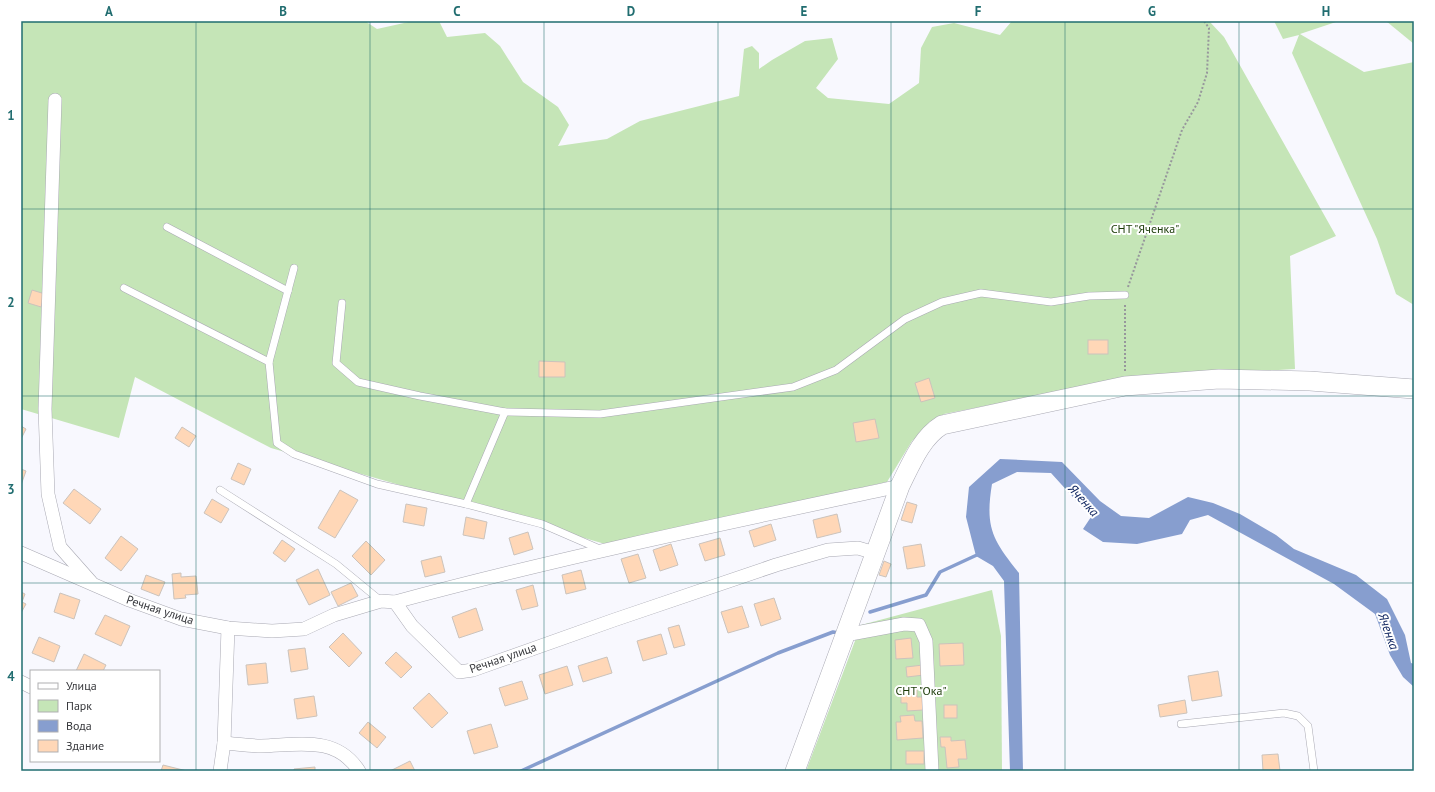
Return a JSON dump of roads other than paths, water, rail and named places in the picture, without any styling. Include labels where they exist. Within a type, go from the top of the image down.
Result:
[{"type":"street","points":[[55,100],[45,408],[48,494],[60,547],[93,585]]},
{"type":"street","points":[[795,771],[900,486],[916,454],[932,431],[942,425],[1125,386],[1219,379],[1310,381],[1414,389]]},
{"type":"street","points":[[395,602],[482,578],[541,566],[602,550],[900,486]]},
{"type":"street","name":"Речная улица","points":[[21,553],[93,585],[181,619],[228,628],[272,631],[304,629],[334,615],[381,601],[395,602],[412,626],[459,672],[473,670],[776,565],[828,550],[858,548],[875,552]]},
{"type":"street","points":[[845,635],[904,624],[919,625],[926,641],[932,771]]},
{"type":"street","points":[[220,771],[224,743],[228,628]]},
{"type":"street","points":[[21,682],[30,686]]},
{"type":"street","points":[[224,743],[259,746],[312,742],[326,746],[352,759],[359,771]]},
{"type":"lane","points":[[167,227],[288,291]]},
{"type":"lane","points":[[294,268],[269,362],[277,443],[294,454],[377,484],[466,504],[542,524],[602,550]]},
{"type":"lane","points":[[124,288],[269,362]]},
{"type":"lane","points":[[342,303],[336,363],[358,382],[505,412],[600,414],[793,386],[836,370],[905,319],[942,302],[981,293],[1051,302],[1089,296],[1125,295]]},
{"type":"lane","points":[[466,504],[505,412]]},
{"type":"lane","points":[[220,490],[336,564],[381,601]]},
{"type":"lane","points":[[1181,724],[1284,713],[1298,716],[1308,726],[1314,771]]},
{"type":"water","name":"Яченка","points":[[1000,459],[1062,462],[1100,501],[1121,516],[1149,518],[1188,497],[1213,503],[1240,514],[1276,535],[1294,549],[1356,575],[1387,599],[1405,635],[1411,663],[1414,664],[1414,687],[1403,677],[1390,655],[1375,614],[1334,584],[1208,515],[1190,520],[1182,534],[1137,544],[1103,542],[1083,529],[1091,517],[1051,473],[1017,472],[992,484],[989,511],[990,522],[997,541],[1002,551],[1019,573],[1023,771],[1010,771],[1004,581],[993,566],[976,556],[966,517],[969,487]]},
{"type":"waterway","points":[[870,612],[926,595],[940,572],[979,554]]},
{"type":"waterway","points":[[521,771],[778,653],[833,632],[840,633]]},
{"type":"park label","name":"СНТ \"Яченка\"","points":[[1145,229]]},
{"type":"park label","name":"СНТ \"Ока\"","points":[[921,691]]}]
